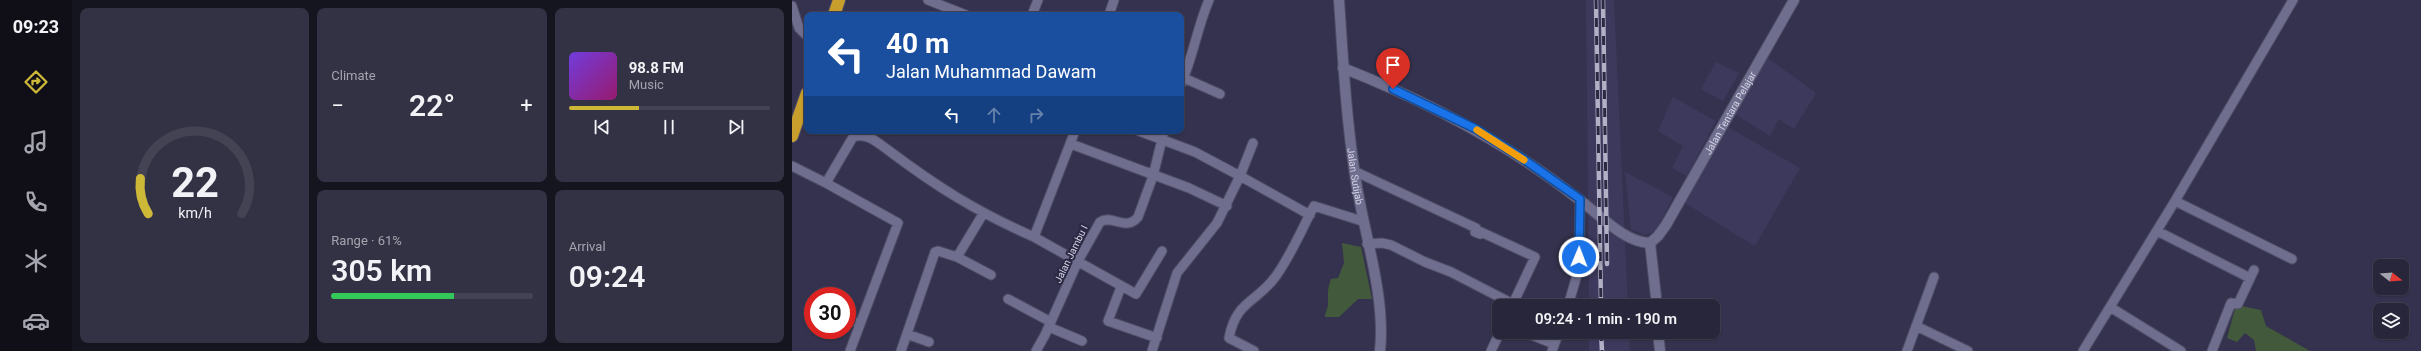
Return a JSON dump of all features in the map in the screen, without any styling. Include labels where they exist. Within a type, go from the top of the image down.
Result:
[{"type":"highway","points":[[835,12],[840,0]]},
{"type":"highway","points":[[792,136],[804,102]]},
{"type":"main road","name":"Jalan Sutijab","points":[[1338,0],[1343,68],[1354,171],[1362,221],[1380,308],[1380,351]]},
{"type":"main road","name":"Jalan Tentara Pelajar","points":[[1650,243],[1658,236],[1666,225],[1794,0]]},
{"type":"main road","points":[[1343,68],[1420,101],[1476,129],[1522,158],[1638,242],[1650,243],[1656,299]]},
{"type":"main road","points":[[1659,339],[1660,351]]},
{"type":"street","points":[[928,0],[946,4],[961,12]]},
{"type":"street","points":[[1033,12],[1038,0]]},
{"type":"street","points":[[1110,12],[1114,0]]},
{"type":"street","points":[[1184,77],[1190,64],[1199,25],[1209,0]]},
{"type":"street","points":[[2083,351],[2175,201],[2293,0]]},
{"type":"street","points":[[792,6],[799,28],[804,33]]},
{"type":"street","points":[[1184,82],[1220,94]]},
{"type":"street","points":[[1034,237],[1074,134]]},
{"type":"street","points":[[1147,134],[1195,152],[1310,215]]},
{"type":"street","name":"Jalan Jambu I","points":[[1036,351],[1050,324],[1078,261],[1100,222],[1103,220],[1128,224],[1133,222],[1138,217],[1153,176],[1163,134]]},
{"type":"street","points":[[826,183],[853,137],[864,136],[881,145],[939,188],[983,214],[1034,237],[1134,294],[1138,293],[1162,251]]},
{"type":"street","points":[[1152,351],[1177,273],[1212,230],[1226,206],[1253,143]]},
{"type":"street","points":[[1071,144],[1114,159],[1153,176],[1189,188],[1226,206]]},
{"type":"street","points":[[792,166],[898,223],[850,351]]},
{"type":"street","points":[[1354,171],[1476,228],[1475,232],[1480,234],[1481,232],[1535,257],[1516,299]]},
{"type":"street","points":[[1570,299],[1579,268],[1580,199]]},
{"type":"street","points":[[2175,201],[2292,259]]},
{"type":"street","points":[[1254,351],[1229,338],[1236,314],[1250,300],[1267,288],[1277,275],[1314,206],[1362,221]]},
{"type":"street","points":[[957,258],[983,214]]},
{"type":"street","points":[[2157,231],[2252,274],[2238,304],[2231,303],[2212,351]]},
{"type":"street","points":[[1367,244],[1382,243],[1391,245],[1425,262],[1451,272],[1502,299]]},
{"type":"street","points":[[901,351],[927,272],[936,251],[957,258],[991,275]]},
{"type":"street","points":[[1907,351],[1934,277]]},
{"type":"street","points":[[1121,287],[1108,321],[1157,338]]},
{"type":"street","points":[[1008,299],[1082,341]]},
{"type":"street","points":[[2110,307],[2181,351]]},
{"type":"street","points":[[856,322],[860,324]]},
{"type":"street","points":[[1916,326],[1968,351]]},
{"type":"street","points":[[907,334],[929,342]]},
{"type":"street","points":[[1491,351],[1497,339]]},
{"type":"street","points":[[1537,339],[1553,348]]},
{"type":"shaded area","points":[[1586,0],[1614,0],[1628,299],[1589,299]]},
{"type":"shaded area","points":[[1765,56],[1816,93],[1794,129],[1779,119],[1770,136],[1733,113]]},
{"type":"shaded area","points":[[1716,62],[1739,73],[1723,101],[1701,89]]},
{"type":"shaded area","points":[[1673,97],[1716,121],[1687,176],[1672,168],[1683,146],[1658,131]]},
{"type":"shaded area","points":[[1726,126],[1800,168],[1755,246],[1683,202]]},
{"type":"shaded area","points":[[1625,172],[1673,197],[1658,227],[1652,233],[1644,235],[1631,229]]},
{"type":"shaded area","points":[[1589,339],[1629,339],[1630,351],[1589,351]]},
{"type":"green space","points":[[1342,243],[1361,247],[1372,299],[1358,299],[1339,317],[1325,317],[1328,306],[1328,289],[1331,279],[1338,278],[1344,263]]},
{"type":"green space","points":[[2236,305],[2261,310],[2266,326],[2310,351],[2256,351],[2254,340],[2245,333],[2237,342],[2227,338]]},
{"type":"railway","points":[[1596,0],[1601,299]]},
{"type":"railway","points":[[1603,0],[1607,264]]},
{"type":"railway","points":[[1601,339],[1602,351]]},
{"type":"slow traffic","points":[[1477,130],[1524,160]]},
{"type":"route","points":[[1393,89],[1448,114],[1476,129],[1522,158],[1580,199],[1579,257]]}]
